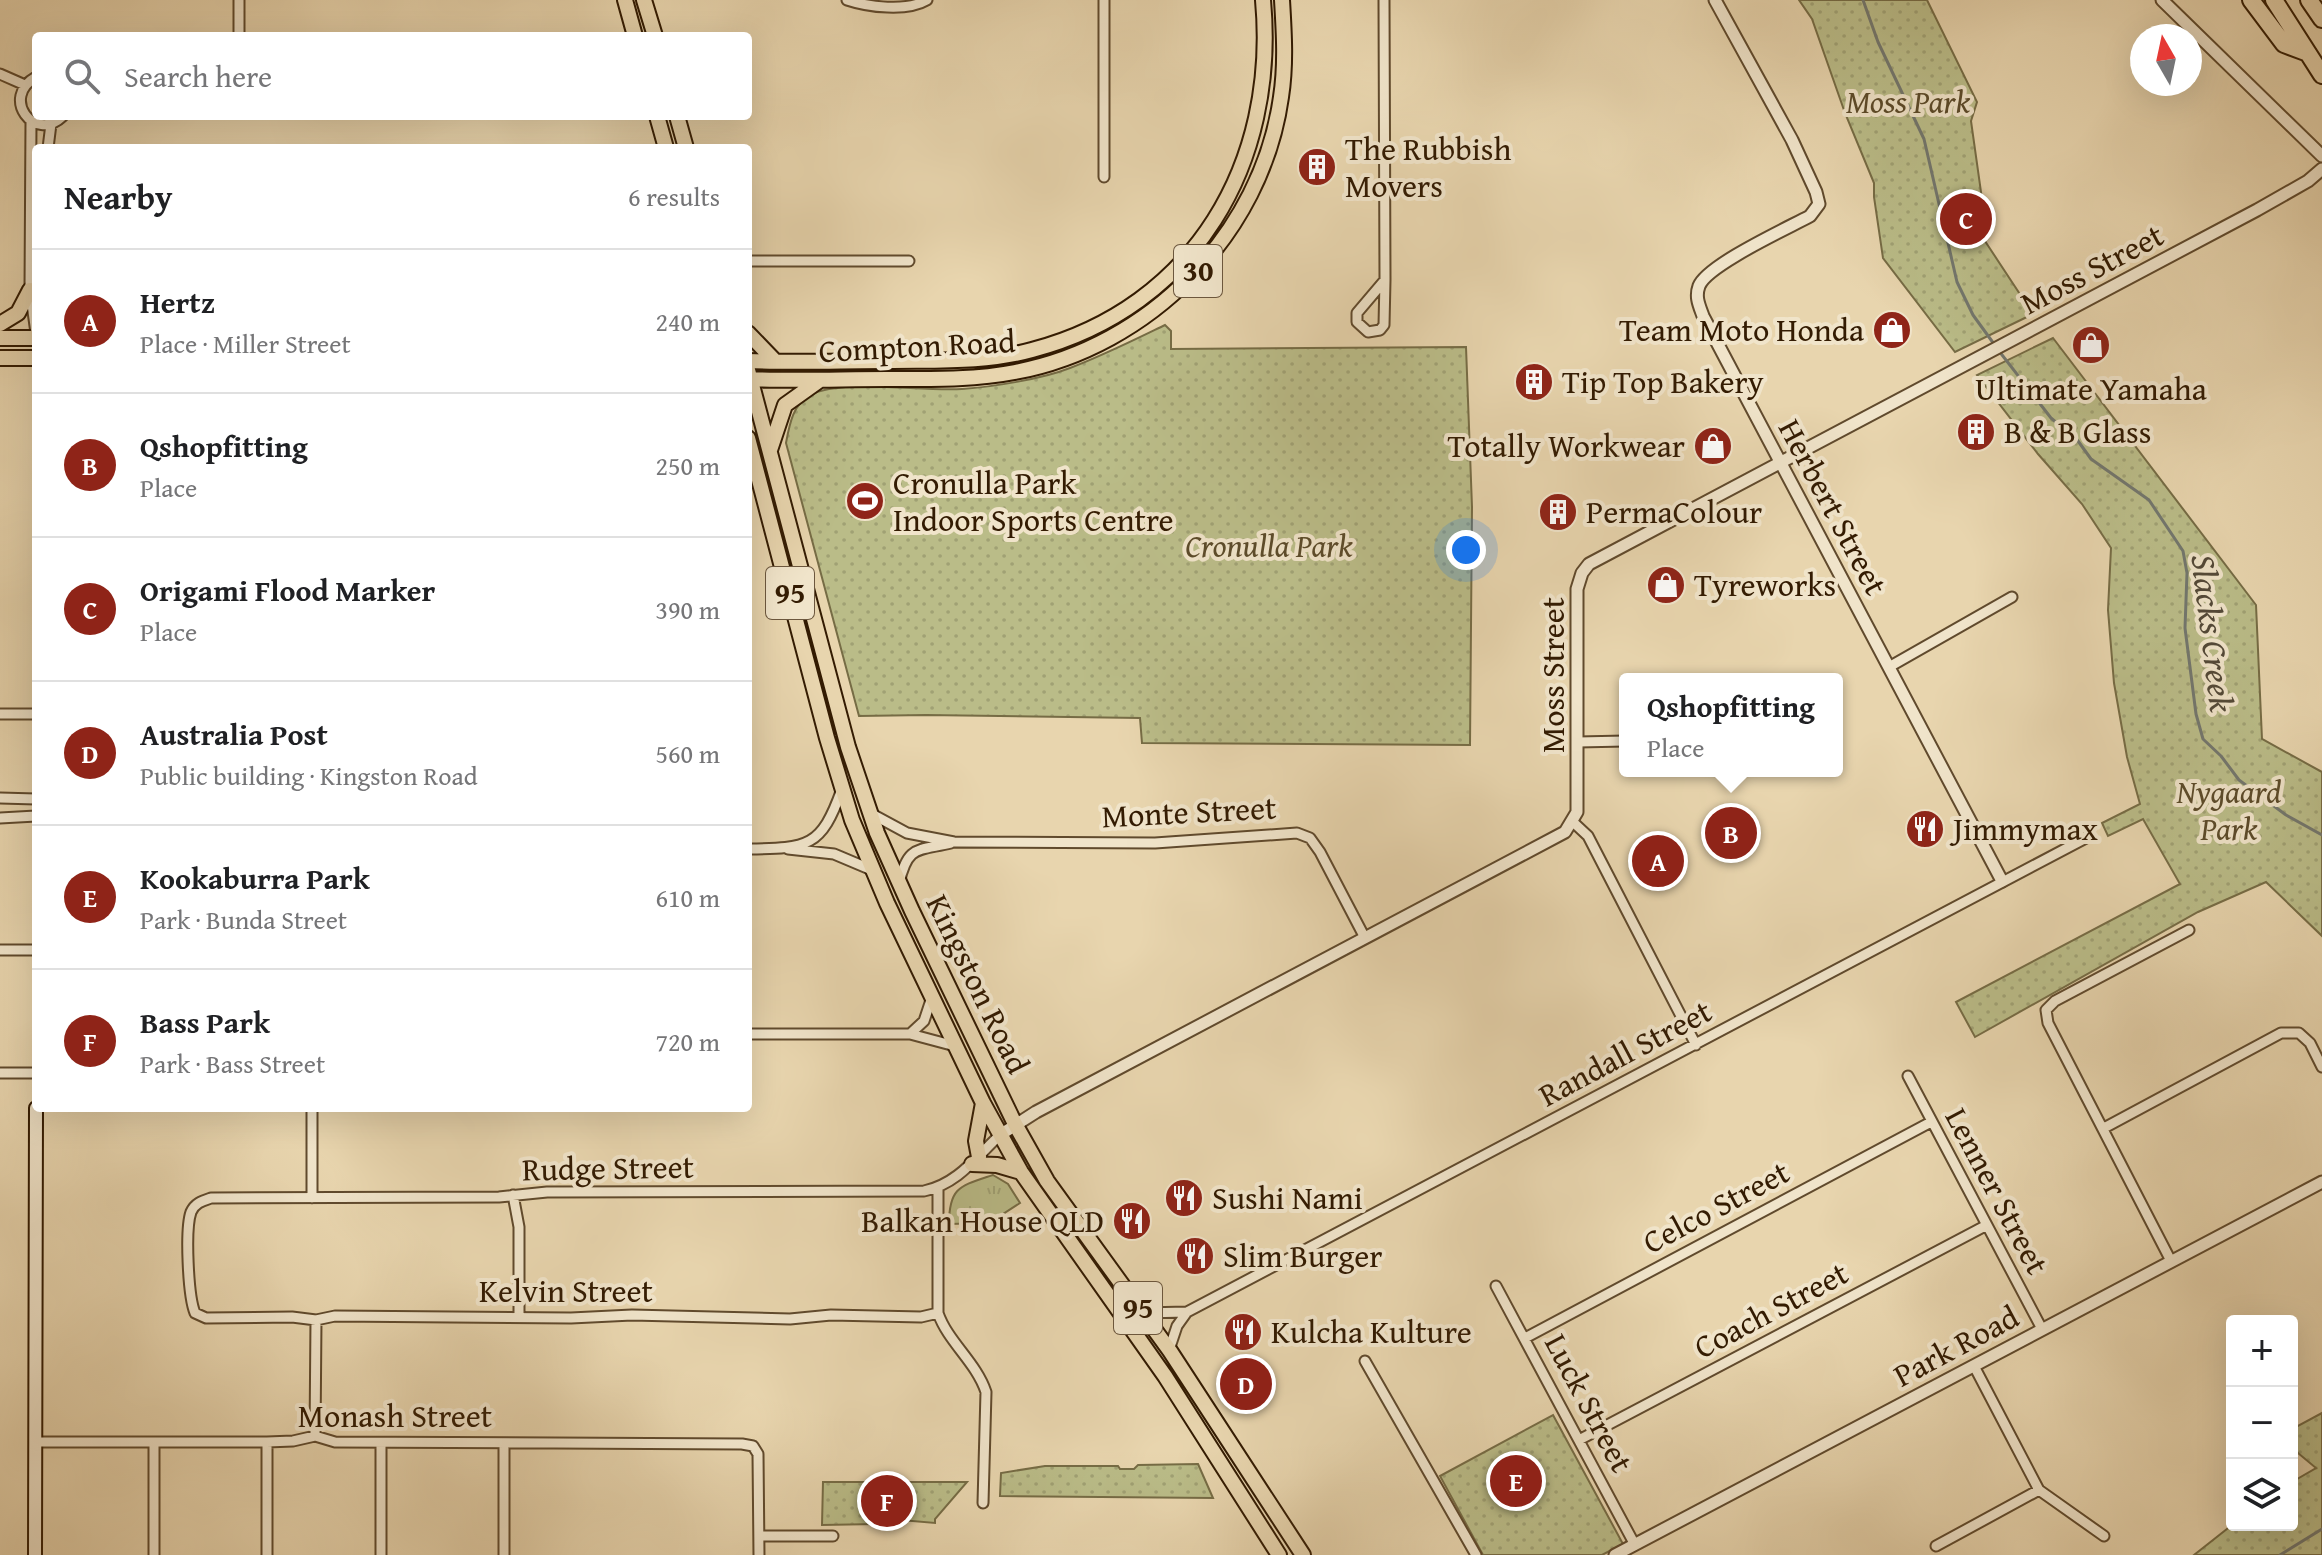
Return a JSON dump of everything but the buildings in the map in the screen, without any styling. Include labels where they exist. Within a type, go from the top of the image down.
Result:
[{"type":"highway","points":[[2251,0],[2284,44],[2308,53]]},
{"type":"highway","points":[[2274,0],[2322,75]]},
{"type":"highway","points":[[2309,0],[2322,19]]},
{"type":"main road","points":[[625,0],[634,32]]},
{"type":"main road","points":[[644,0],[654,32]]},
{"type":"main road","name":"Compton Road","points":[[752,361],[955,360],[1012,355],[1070,338],[1142,297],[1195,247],[1220,211],[1243,167],[1257,120],[1265,74],[1263,0]]},
{"type":"main road","name":"Compton Road","points":[[752,376],[820,380],[964,378],[1017,372],[1058,362],[1128,329],[1187,282],[1218,246],[1242,209],[1271,143],[1281,99],[1284,54],[1282,0]]},
{"type":"main road","points":[[658,120],[665,144]]},
{"type":"main road","points":[[678,120],[685,144]]},
{"type":"main road","points":[[0,324],[18,313],[30,290]]},
{"type":"main road","points":[[0,338],[32,336]]},
{"type":"main road","points":[[752,337],[775,361]]},
{"type":"main road","points":[[0,358],[32,358]]},
{"type":"main road","points":[[770,450],[785,405],[820,380]]},
{"type":"main road","name":"Kingston Road","points":[[752,387],[848,747],[870,813],[899,884],[1015,1124],[1065,1207],[1169,1350],[1303,1555]]},
{"type":"main road","name":"Kingston Road","points":[[752,453],[842,789],[872,870],[955,1046],[1021,1172],[1153,1358],[1279,1555]]},
{"type":"main road","points":[[983,1103],[975,1161],[1021,1172]]},
{"type":"main road","points":[[35,1555],[36,1112]]},
{"type":"street","points":[[239,0],[239,32]]},
{"type":"street","points":[[847,0],[890,6],[929,1]]},
{"type":"street","points":[[1104,0],[1104,177]]},
{"type":"street","points":[[1384,0],[1385,280],[1384,325],[1380,330],[1368,332],[1357,322],[1357,313],[1385,280]]},
{"type":"street","name":"Herbert Street","points":[[1715,0],[1792,140],[1819,204],[1810,216],[1717,267],[1700,282],[1697,298],[1703,316],[1780,464],[2002,881]]},
{"type":"street","points":[[2162,0],[2322,156]]},
{"type":"street","points":[[0,74],[25,85]]},
{"type":"street","points":[[32,80],[25,85],[19,102],[24,115],[31,122],[51,124],[57,120]]},
{"type":"street","points":[[31,122],[32,305]]},
{"type":"street","points":[[48,144],[51,124]]},
{"type":"street","name":"Moss Street","points":[[1573,822],[1579,790],[1577,589],[1585,568],[2257,210],[2308,181],[2322,169]]},
{"type":"street","points":[[752,261],[909,261]]},
{"type":"street","points":[[1889,667],[2012,597]]},
{"type":"street","points":[[0,714],[32,714]]},
{"type":"street","points":[[1578,742],[1619,741]]},
{"type":"street","points":[[784,849],[807,842],[824,830],[834,815],[842,789]]},
{"type":"street","points":[[0,798],[32,799]]},
{"type":"street","name":"Monte Street","points":[[870,813],[907,833],[954,842],[1155,843],[1297,833],[1310,838],[1320,852],[1365,938]]},
{"type":"street","points":[[0,818],[32,816]]},
{"type":"street","points":[[983,1503],[986,1392],[981,1377],[942,1325],[938,1313],[938,1188],[975,1161],[1015,1124],[1565,832],[1573,822],[1587,834],[1696,1045]]},
{"type":"street","name":"Randall Street","points":[[1142,1313],[1187,1312],[2086,838]]},
{"type":"street","name":"Monte Street","points":[[899,884],[909,855],[954,842]]},
{"type":"street","points":[[752,849],[834,854],[872,870]]},
{"type":"street","points":[[2171,1261],[2048,1023],[2046,1010],[2055,1001],[2189,930]]},
{"type":"street","points":[[0,950],[32,950]]},
{"type":"street","points":[[910,1034],[924,1021],[932,997]]},
{"type":"street","points":[[2104,1128],[2281,1033],[2299,1033],[2310,1043],[2322,1067]]},
{"type":"street","points":[[752,1034],[910,1034],[955,1046]]},
{"type":"street","points":[[0,1073],[32,1073]]},
{"type":"street","name":"Lenner Street","points":[[1908,1076],[2042,1329]]},
{"type":"street","points":[[312,1112],[312,1198]]},
{"type":"street","name":"Celco Street","points":[[1525,1338],[1931,1122]]},
{"type":"street","name":"Park Road","points":[[1615,1555],[2322,1182]]},
{"type":"street","name":"Rudge Street","points":[[195,1313],[190,1300],[190,1213],[197,1203],[211,1198],[561,1192],[902,1191],[938,1188]]},
{"type":"street","points":[[513,1195],[519,1227],[519,1317]]},
{"type":"street","name":"Coach Street","points":[[1579,1440],[1987,1225]]},
{"type":"street","name":"Luck Street","points":[[1496,1286],[1635,1545]]},
{"type":"street","points":[[1169,1350],[1177,1326],[1187,1312]]},
{"type":"street","name":"Kelvin Street","points":[[195,1313],[206,1318],[292,1317],[316,1320],[335,1316],[591,1318],[632,1315],[790,1319],[831,1315],[921,1317],[938,1313]]},
{"type":"street","points":[[315,1436],[316,1320]]},
{"type":"street","points":[[1365,1361],[1476,1555]]},
{"type":"street","points":[[1974,1366],[2039,1490],[2104,1536]]},
{"type":"street","name":"Monash Street","points":[[36,1442],[267,1442],[315,1436],[335,1442],[381,1443],[742,1444],[753,1446],[758,1454],[760,1536]]},
{"type":"street","points":[[154,1442],[154,1555]]},
{"type":"street","points":[[267,1442],[267,1555]]},
{"type":"street","points":[[381,1443],[381,1555]]},
{"type":"street","points":[[504,1443],[504,1555]]},
{"type":"street","points":[[1936,1546],[2039,1490]]},
{"type":"street","points":[[759,1555],[760,1536],[833,1536]]},
{"type":"green space","name":"Moss Park","points":[[1799,0],[1927,0],[1977,102],[1971,121],[1982,199],[1981,235],[2033,314],[1955,352],[1883,258],[1874,183],[1812,19]]},
{"type":"green space","name":"Cronulla Park","points":[[1165,325],[1171,331],[1171,349],[1466,347],[1472,507],[1470,745],[1142,743],[1140,718],[859,716],[786,443],[793,416],[800,404],[810,395],[843,387],[962,389],[1031,379],[1082,363]]},
{"type":"green space","name":"Nygaard Park","points":[[2053,338],[2256,605],[2262,739],[2322,772],[2322,936],[2266,882],[2198,912],[1975,1037],[1956,1002],[2180,884],[2143,819],[2108,836],[2102,823],[2140,804],[2127,757],[2114,683],[2108,610],[2111,548],[2082,504],[2038,454],[1977,375]]},
{"type":"green space","points":[[993,1175],[1008,1184],[1020,1203],[989,1223],[949,1224],[954,1195],[972,1182]]},
{"type":"green space","points":[[2322,1413],[2322,1555],[2194,1555],[2226,1530],[2298,1531],[2298,1478],[2316,1468],[2298,1453],[2298,1426]]},
{"type":"green space","points":[[1553,1415],[1623,1544],[1602,1555],[1483,1555],[1440,1476]]},
{"type":"green space","points":[[1198,1464],[1213,1498],[1000,1496],[1001,1473],[1045,1466],[1118,1466],[1120,1469],[1134,1469],[1138,1465]]},
{"type":"green space","points":[[823,1482],[967,1482],[935,1519],[935,1523],[889,1519],[877,1524],[822,1525]]},
{"type":"waterway","name":"Slacks Creek","points":[[1863,0],[1878,42],[1924,139],[1957,282],[1973,315],[1994,344]]},
{"type":"waterway","name":"Slacks Creek","points":[[1999,351],[2051,418],[2078,441],[2091,459],[2149,500],[2183,551],[2187,573],[2185,628],[2196,714],[2203,739],[2239,780],[2286,815],[2322,835]]},
{"type":"waterway","points":[[2280,1555],[2322,1529]]},
{"type":"place","name":"The Rubbish Movers","points":[[1317,167]]},
{"type":"place","name":"Origami Flood Marker","points":[[1966,219]]},
{"type":"place","name":"Team Moto Honda","points":[[1892,330]]},
{"type":"place","name":"Ultimate Yamaha","points":[[2091,345]]},
{"type":"place","name":"Tip Top Bakery","points":[[1534,382]]},
{"type":"place","name":"B & B Glass","points":[[1976,432]]},
{"type":"place","name":"Totally Workwear","points":[[1713,446]]},
{"type":"place","name":"Cronulla Park Indoor Sports Centre","points":[[865,501]]},
{"type":"place","name":"PermaColour","points":[[1558,512]]},
{"type":"place","name":"Tyreworks","points":[[1666,585]]},
{"type":"place","name":"Jimmymax","points":[[1925,829]]},
{"type":"place","name":"Qshopfitting","points":[[1731,833]]},
{"type":"place","name":"Hertz","points":[[1658,861]]},
{"type":"place","name":"Sushi Nami","points":[[1184,1198]]},
{"type":"place","name":"Balkan House QLD","points":[[1132,1221]]},
{"type":"place","name":"Slim Burger","points":[[1195,1256]]},
{"type":"place","name":"Kulcha Kulture","points":[[1243,1332]]},
{"type":"place","name":"Australia Post","points":[[1246,1384]]},
{"type":"place","name":"Kookaburra Park","points":[[1516,1481]]},
{"type":"place","name":"Bass Park","points":[[887,1501]]}]
